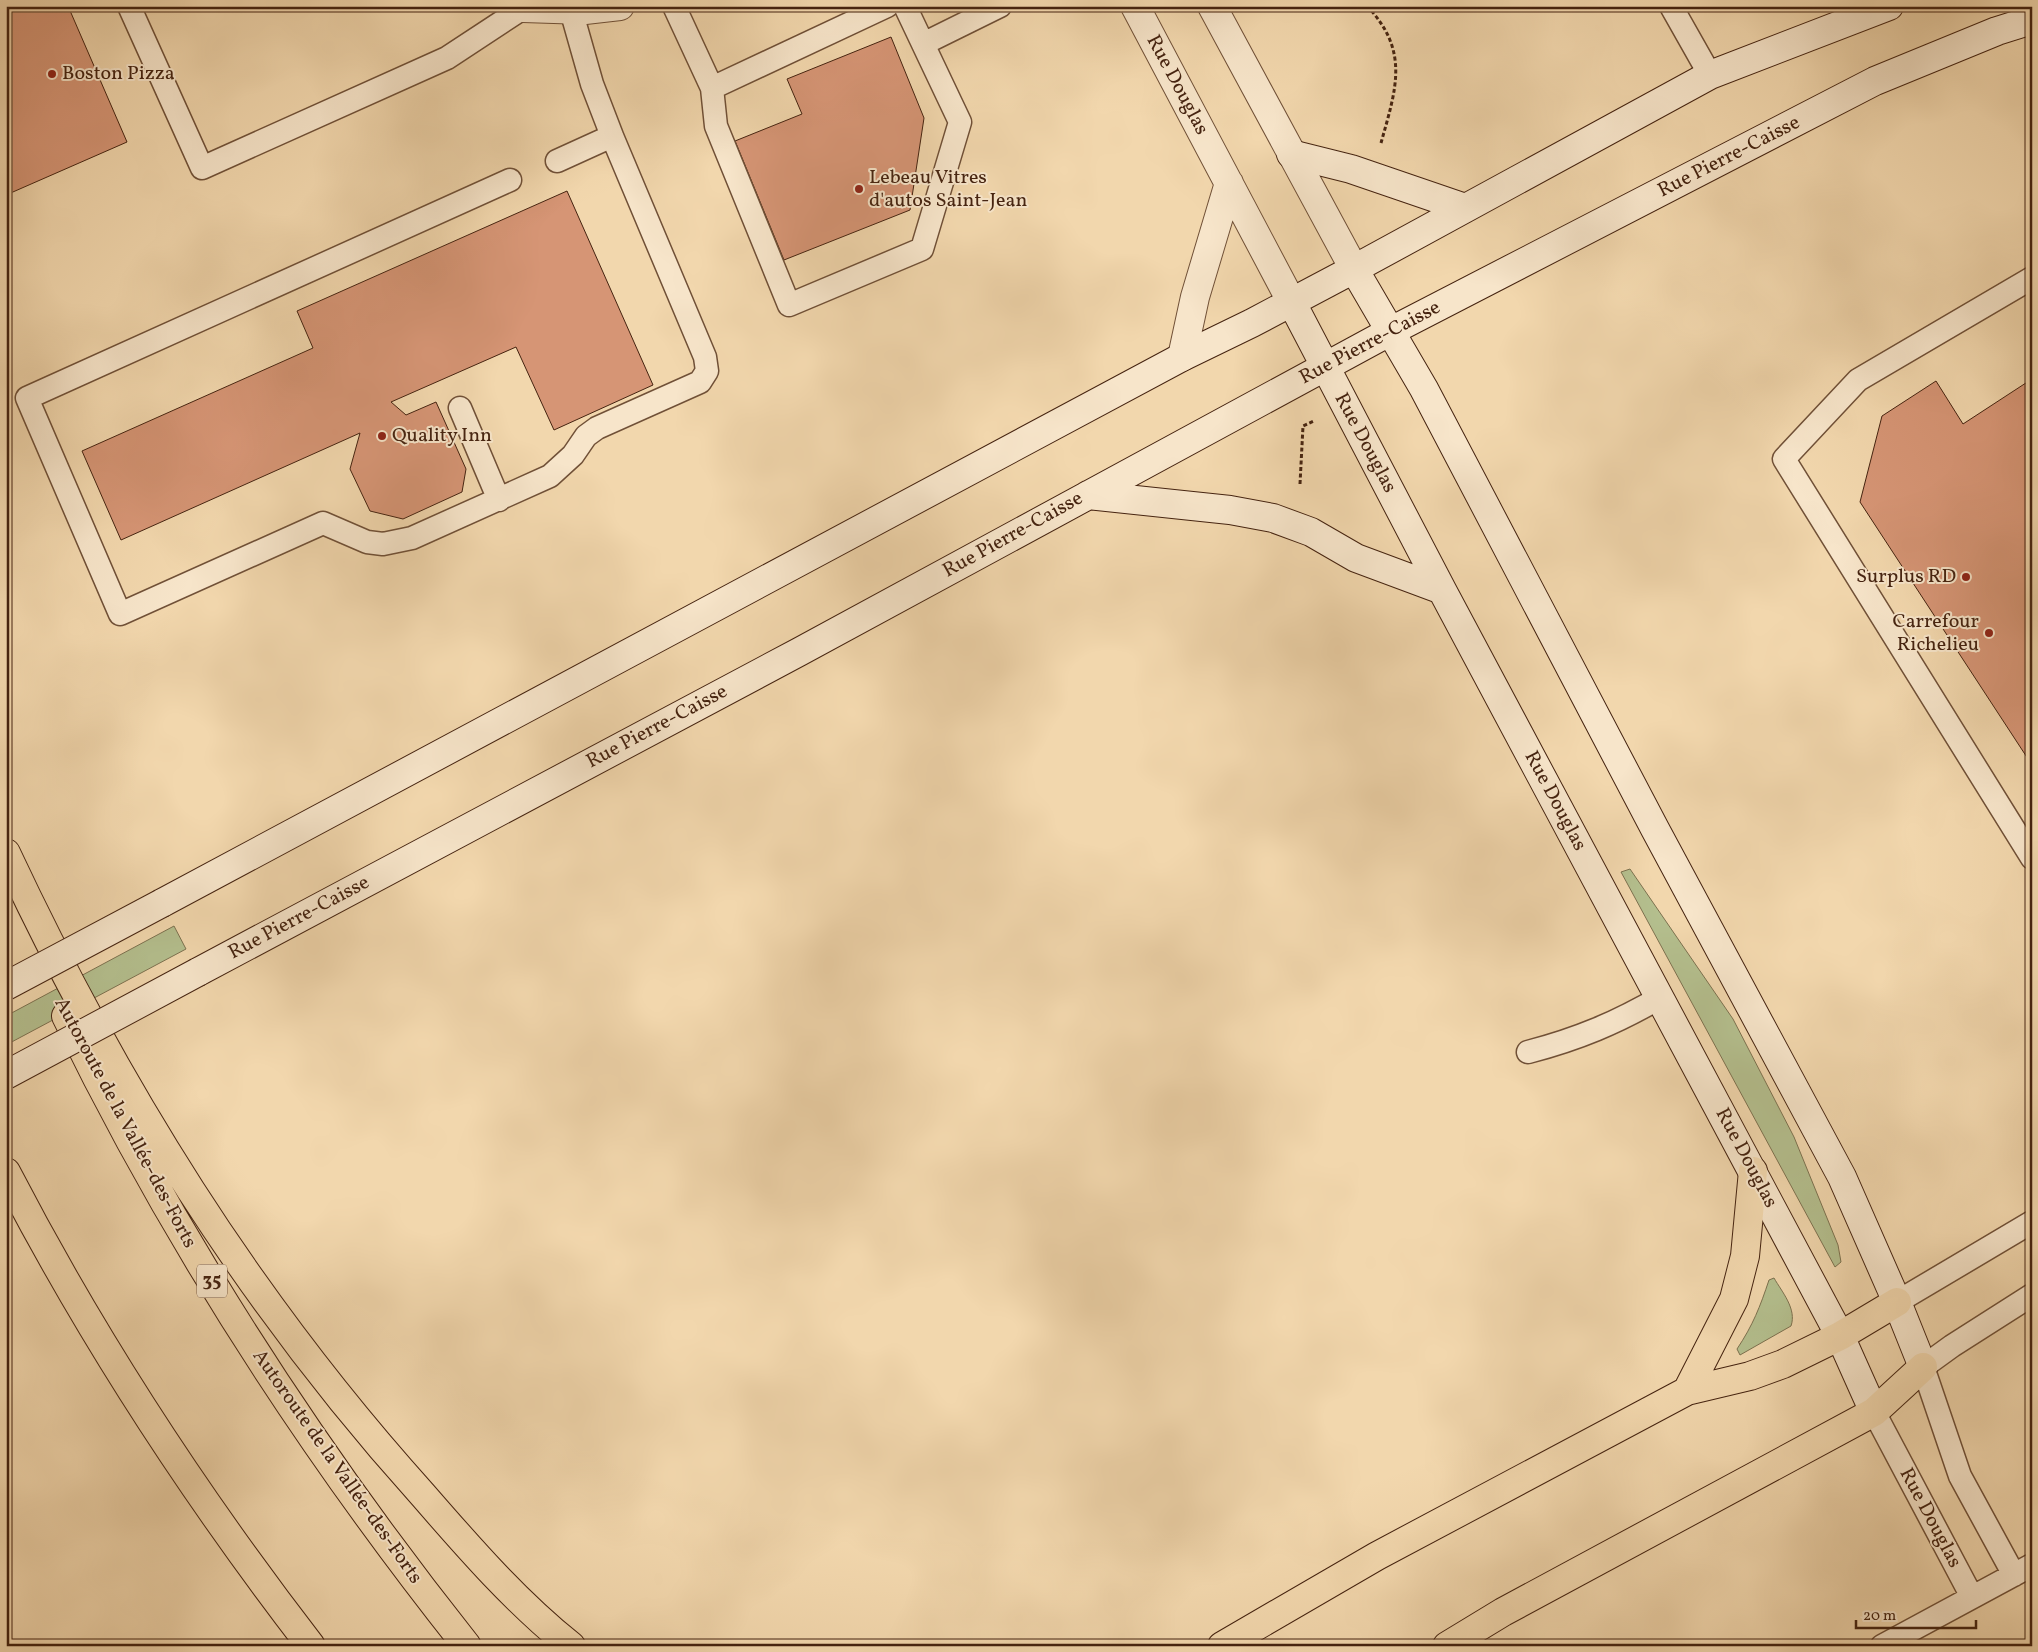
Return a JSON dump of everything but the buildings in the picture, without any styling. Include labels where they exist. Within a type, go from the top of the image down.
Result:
[{"type":"highway","points":[[6,853],[54,953],[125,1085],[178,1173],[256,1289],[342,1401],[402,1472],[520,1601],[571,1646]]},
{"type":"highway","name":"Autoroute de la Vallée-des-Forts","points":[[6,886],[94,1074],[201,1264],[245,1336],[338,1474],[467,1646]]},
{"type":"highway","points":[[1687,1391],[1734,1299],[1745,1256],[1753,1171]]},
{"type":"highway","points":[[6,1172],[47,1250],[120,1370],[213,1512],[311,1646]]},
{"type":"highway","points":[[1222,1646],[1377,1556],[1687,1391],[1750,1376],[1783,1364],[1840,1336],[1898,1302]]},
{"type":"highway","points":[[1447,1646],[1503,1612],[1874,1412],[1923,1367]]},
{"type":"main road","points":[[520,7],[571,10],[620,6]]},
{"type":"main road","name":"Rue Douglas","points":[[1135,6],[1230,183],[1442,590],[1661,997],[1840,1336],[1874,1412]]},
{"type":"main road","points":[[1212,6],[1354,269],[1391,331],[1838,1170],[1898,1302],[1923,1367]]},
{"type":"main road","points":[[6,986],[1182,357],[1354,269],[1710,75],[1889,6]]},
{"type":"main road","name":"Rue Pierre-Caisse","points":[[6,1075],[799,652],[1391,331],[1875,81],[1997,31],[2032,20]]},
{"type":"main road","points":[[1291,154],[1351,169],[1465,208]]},
{"type":"main road","points":[[1182,357],[1195,298],[1230,183]]},
{"type":"main road","points":[[1088,495],[1250,513],[1272,518],[1311,532],[1356,558],[1442,590]]},
{"type":"lane","points":[[130,6],[202,168],[447,58],[520,7]]},
{"type":"lane","points":[[674,6],[712,88],[716,126],[789,305],[922,250],[960,122],[905,6]]},
{"type":"lane","points":[[712,88],[887,6]]},
{"type":"lane","points":[[923,44],[1000,6]]},
{"type":"lane","points":[[1671,6],[1710,75]]},
{"type":"lane","points":[[510,180],[27,398],[120,614],[323,523],[367,542],[398,543],[500,500],[550,476],[573,455],[586,436],[597,428],[694,386],[704,377],[707,371],[706,358],[612,136],[592,84],[571,10]]},
{"type":"lane","points":[[556,160],[612,136]]},
{"type":"lane","points":[[2032,278],[1858,380],[1784,458],[2032,858]]},
{"type":"lane","points":[[460,408],[500,500]]},
{"type":"lane","points":[[1528,1052],[1572,1040],[1604,1027],[1661,997]]},
{"type":"lane","points":[[1898,1302],[2032,1222]]},
{"type":"lane","points":[[1882,1646],[2023,1570],[1960,1476],[1923,1367],[1952,1346],[2032,1295]]},
{"type":"lane","name":"Rue Douglas","points":[[1874,1412],[1972,1597]]},
{"type":"path","points":[[1368,6],[1386,29],[1395,53],[1394,89],[1380,148]]},
{"type":"path","points":[[1300,484],[1303,426],[1317,420]]},
{"type":"green space","points":[[1630,869],[1733,1019],[1794,1137],[1838,1245],[1841,1262],[1835,1267],[1621,872]]},
{"type":"green space","points":[[174,926],[186,949],[6,1045],[6,1016]]},
{"type":"green space","points":[[1774,1278],[1790,1307],[1792,1313],[1791,1326],[1740,1355],[1737,1349],[1756,1316],[1769,1280]]},
{"type":"place","name":"Boston Pizza","points":[[52,74]]},
{"type":"place","name":"Lebeau Vitres d'autos Saint-Jean","points":[[859,189]]},
{"type":"place","name":"Quality Inn","points":[[382,436]]},
{"type":"place","name":"Surplus RD","points":[[1966,577]]},
{"type":"place","name":"Carrefour Richelieu","points":[[1989,633]]}]
